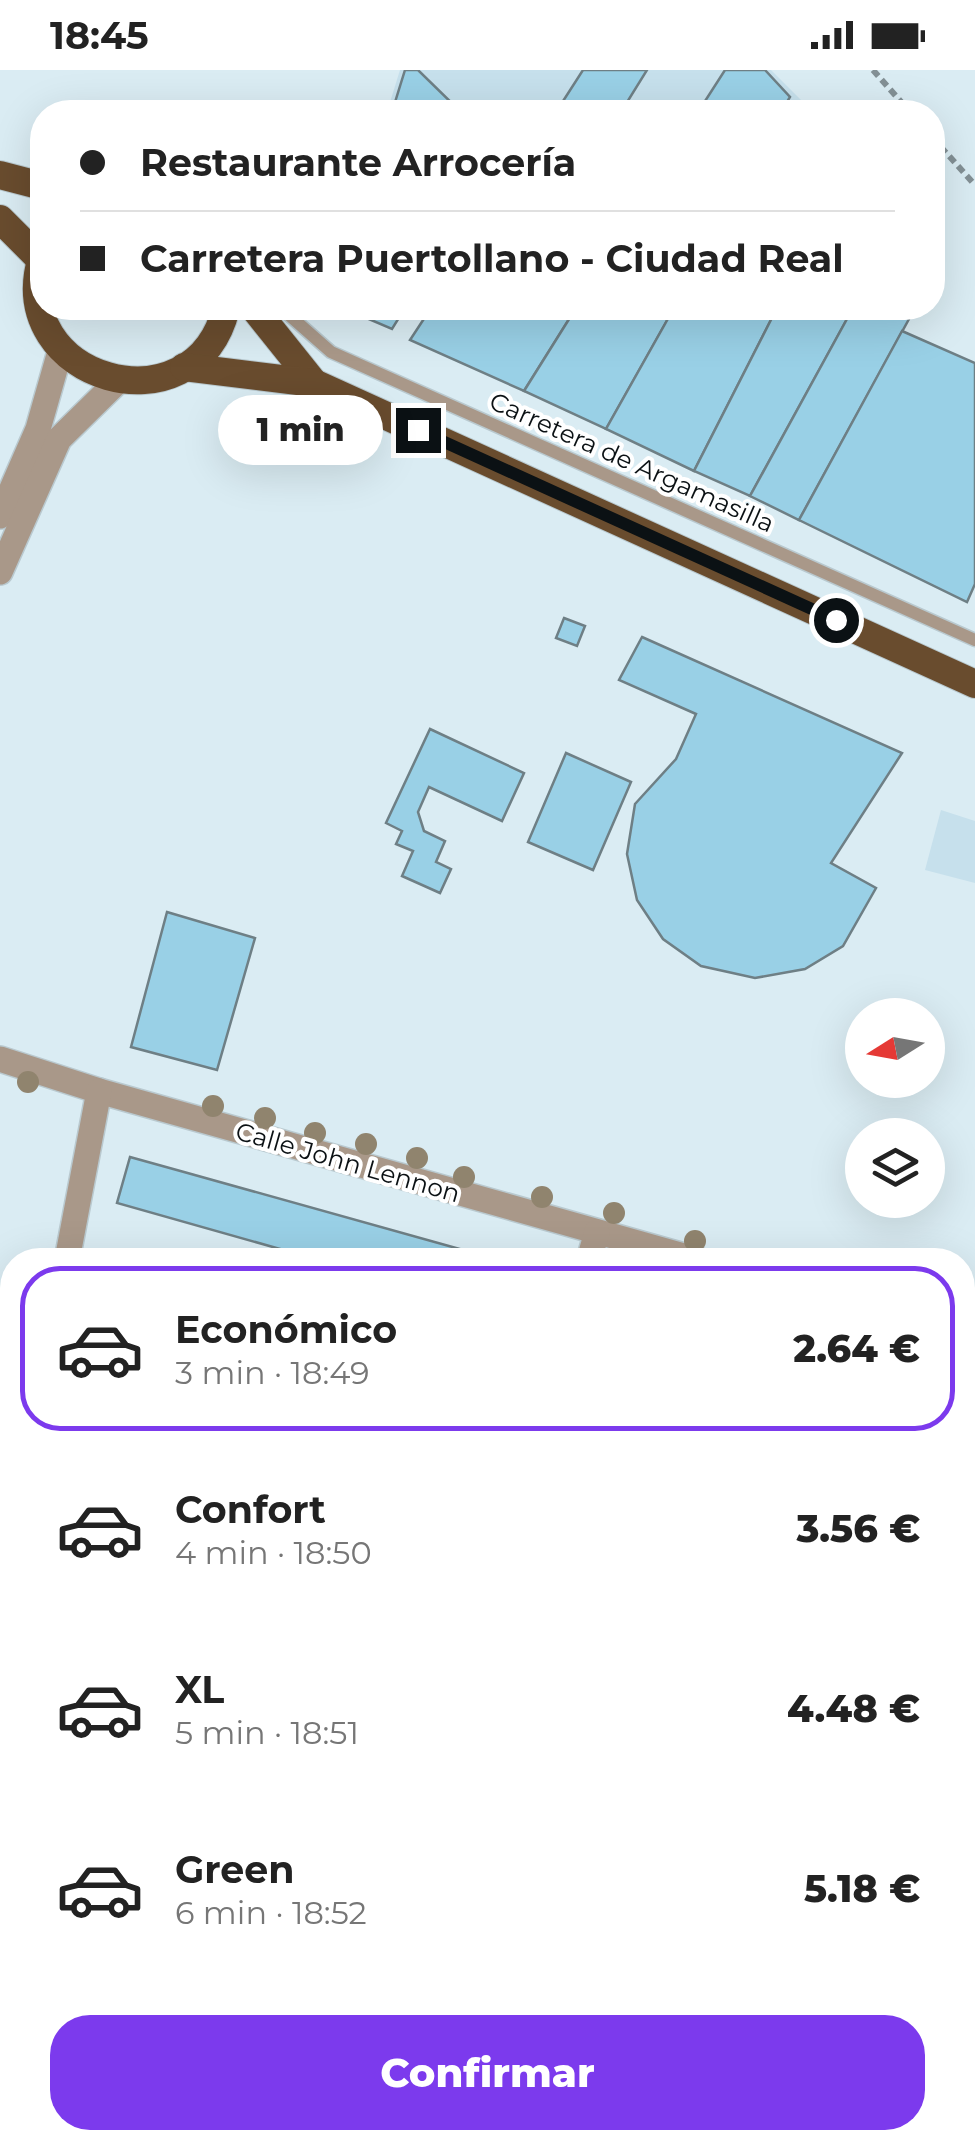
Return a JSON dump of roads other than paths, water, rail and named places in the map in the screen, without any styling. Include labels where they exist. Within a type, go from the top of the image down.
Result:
[{"type":"highway","points":[[0,175],[30,183]]},
{"type":"highway","points":[[0,220],[30,247]]},
{"type":"highway","points":[[46,320],[61,348],[78,364],[119,380],[142,382],[184,367],[214,338],[221,320]]},
{"type":"highway","points":[[264,320],[314,383]]},
{"type":"highway","points":[[184,367],[314,383],[975,684]]},
{"type":"street","points":[[0,516],[38,430],[61,348]]},
{"type":"street","points":[[0,572],[59,439],[119,380]]},
{"type":"street","name":"Calle John Lennon","points":[[0,1058],[99,1091],[654,1248]]},
{"type":"street","points":[[68,1248],[99,1091]]},
{"type":"street","points":[[592,1248],[596,1232]]},
{"type":"lane","name":"Carretera de Argamasilla","points":[[295,320],[331,352],[975,640]]}]
